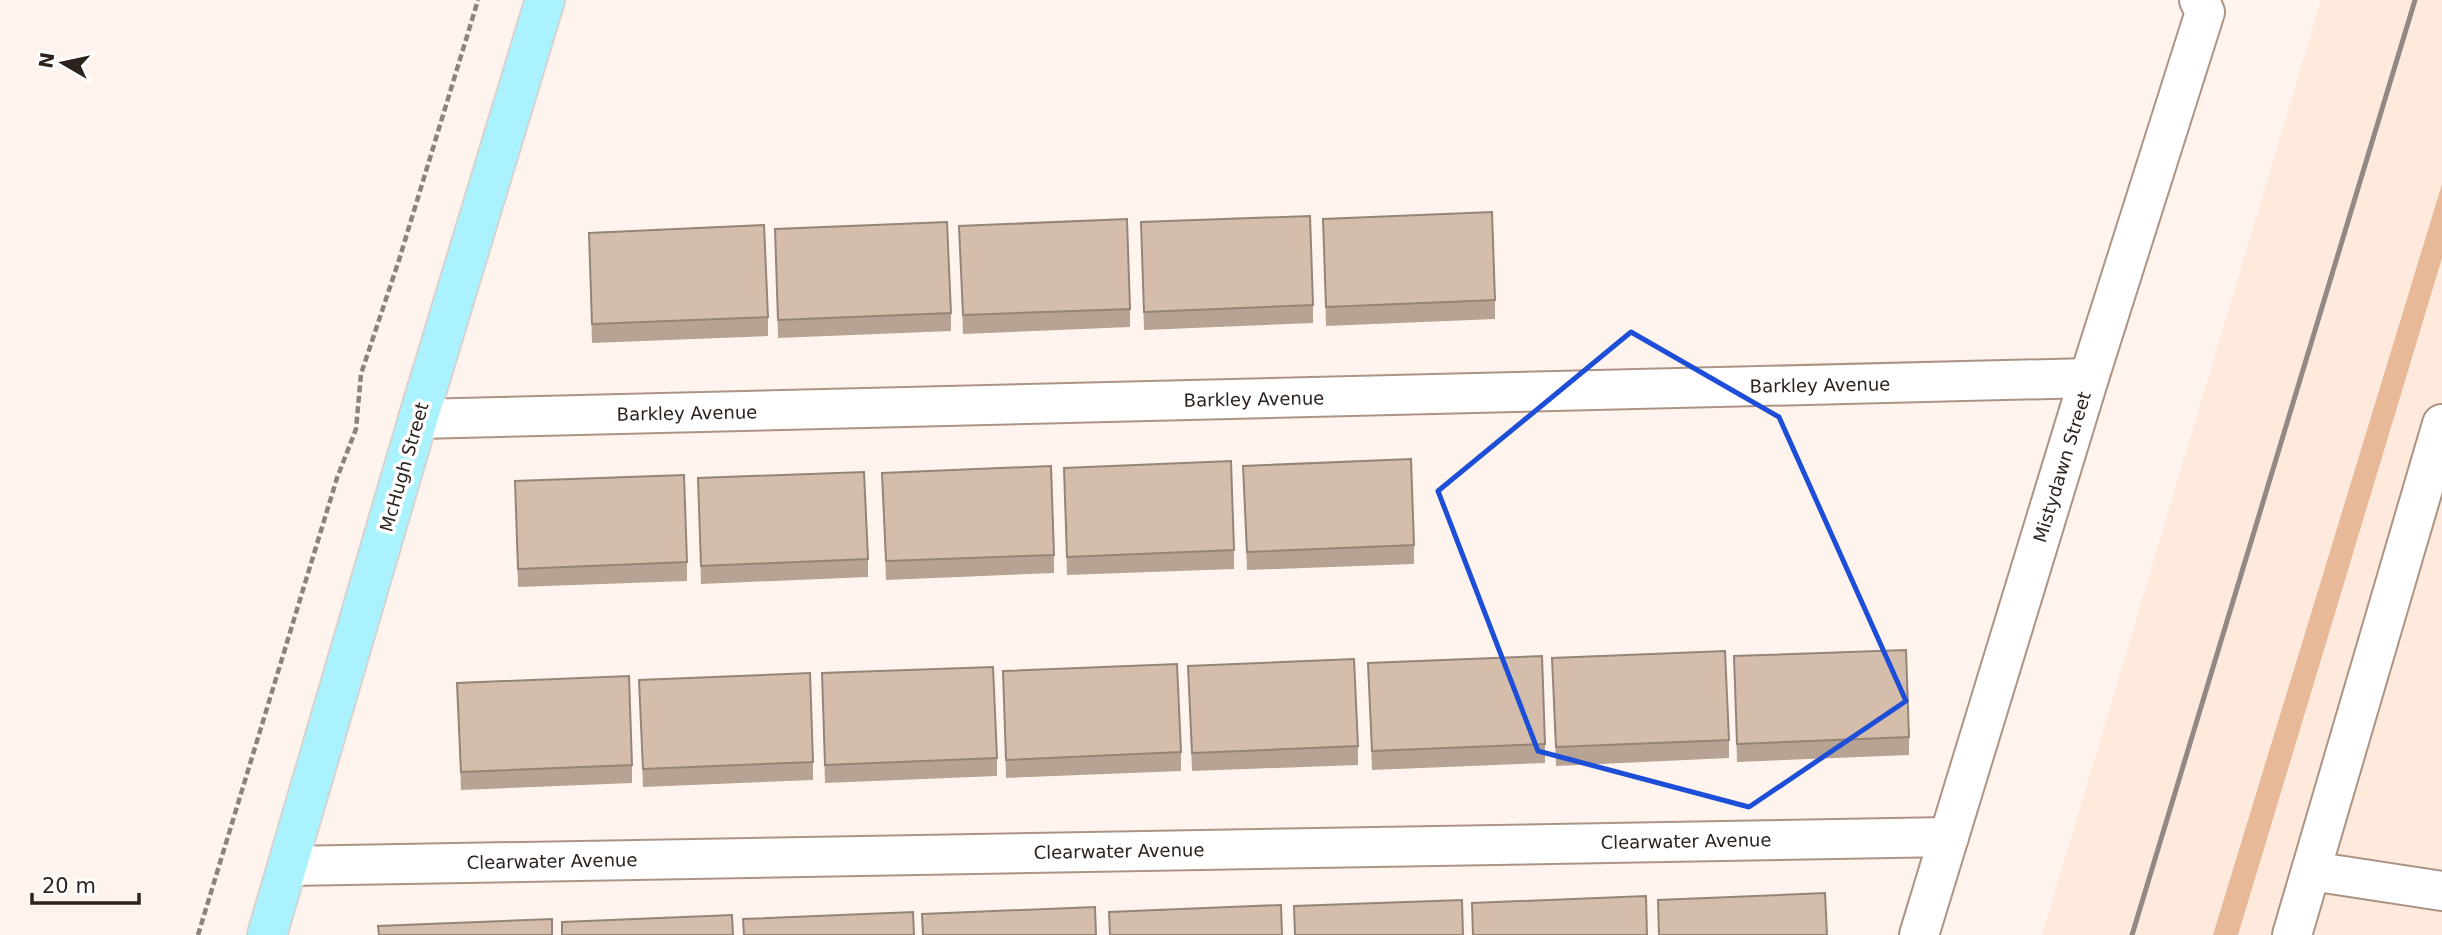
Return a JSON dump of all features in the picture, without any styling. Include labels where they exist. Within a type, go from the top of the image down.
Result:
[{"type":"main road","name":"McHugh Street","points":[[267,935],[418,419],[545,0]]},
{"type":"street","name":"Mistydawn Street","points":[[1919,935],[2089,379],[2205,12],[2199,0]]},
{"type":"street","name":"Barkley Avenue","points":[[418,419],[2089,379]]},
{"type":"street","points":[[2292,935],[2442,424]]},
{"type":"street","name":"Clearwater Avenue","points":[[288,866],[1949,837]]},
{"type":"street","points":[[2311,871],[2442,891]]},
{"type":"path","points":[[198,935],[337,478],[356,429],[361,374],[399,260],[478,0]]},
{"type":"highlighted area","points":[[1631,332],[1779,417],[1906,701],[1749,807],[1538,751],[1438,491]]},
{"type":"shaded area","points":[[2321,0],[2442,0],[2442,935],[2042,935]]},
{"type":"shaded area","points":[[2442,184],[2442,258],[2238,935],[2213,935]]},
{"type":"building","points":[[1492,212],[1495,300],[1326,307],[1323,219]]},
{"type":"building","points":[[1310,216],[1313,305],[1144,312],[1141,222]]},
{"type":"building","points":[[1127,219],[1130,309],[963,315],[959,226]]},
{"type":"building","points":[[947,222],[951,313],[778,320],[775,229]]},
{"type":"building","points":[[764,225],[768,317],[592,324],[589,233]]},
{"type":"building","points":[[1411,459],[1414,545],[1247,552],[1243,466]]},
{"type":"building","points":[[1231,461],[1234,550],[1067,557],[1064,468]]},
{"type":"building","points":[[1051,466],[1054,555],[886,561],[882,473]]},
{"type":"building","points":[[864,472],[868,559],[701,566],[698,478]]},
{"type":"building","points":[[684,475],[687,562],[518,569],[515,481]]},
{"type":"building","points":[[1906,650],[1909,737],[1737,744],[1734,656]]},
{"type":"building","points":[[1725,651],[1729,740],[1556,747],[1552,658]]},
{"type":"building","points":[[1542,656],[1545,744],[1372,751],[1368,663]]},
{"type":"building","points":[[1354,659],[1358,746],[1192,753],[1188,666]]},
{"type":"building","points":[[1177,664],[1181,752],[1006,760],[1003,671]]},
{"type":"building","points":[[993,667],[997,758],[825,765],[822,673]]},
{"type":"building","points":[[810,673],[813,762],[643,769],[639,680]]},
{"type":"building","points":[[629,676],[632,765],[461,772],[457,683]]},
{"type":"building","points":[[1825,893],[1827,935],[1659,935],[1658,900]]},
{"type":"building","points":[[1646,896],[1647,935],[1473,935],[1472,903]]},
{"type":"building","points":[[1462,900],[1463,935],[1295,935],[1294,906]]},
{"type":"building","points":[[1281,905],[1282,935],[1110,935],[1109,912]]},
{"type":"building","points":[[1095,907],[1096,935],[923,935],[922,914]]},
{"type":"building","points":[[913,912],[914,935],[744,935],[743,919]]},
{"type":"building","points":[[732,915],[733,935],[562,935],[562,922]]},
{"type":"building","points":[[552,919],[552,935],[379,935],[378,926]]},
{"type":"railway","points":[[2132,935],[2415,0]]}]
